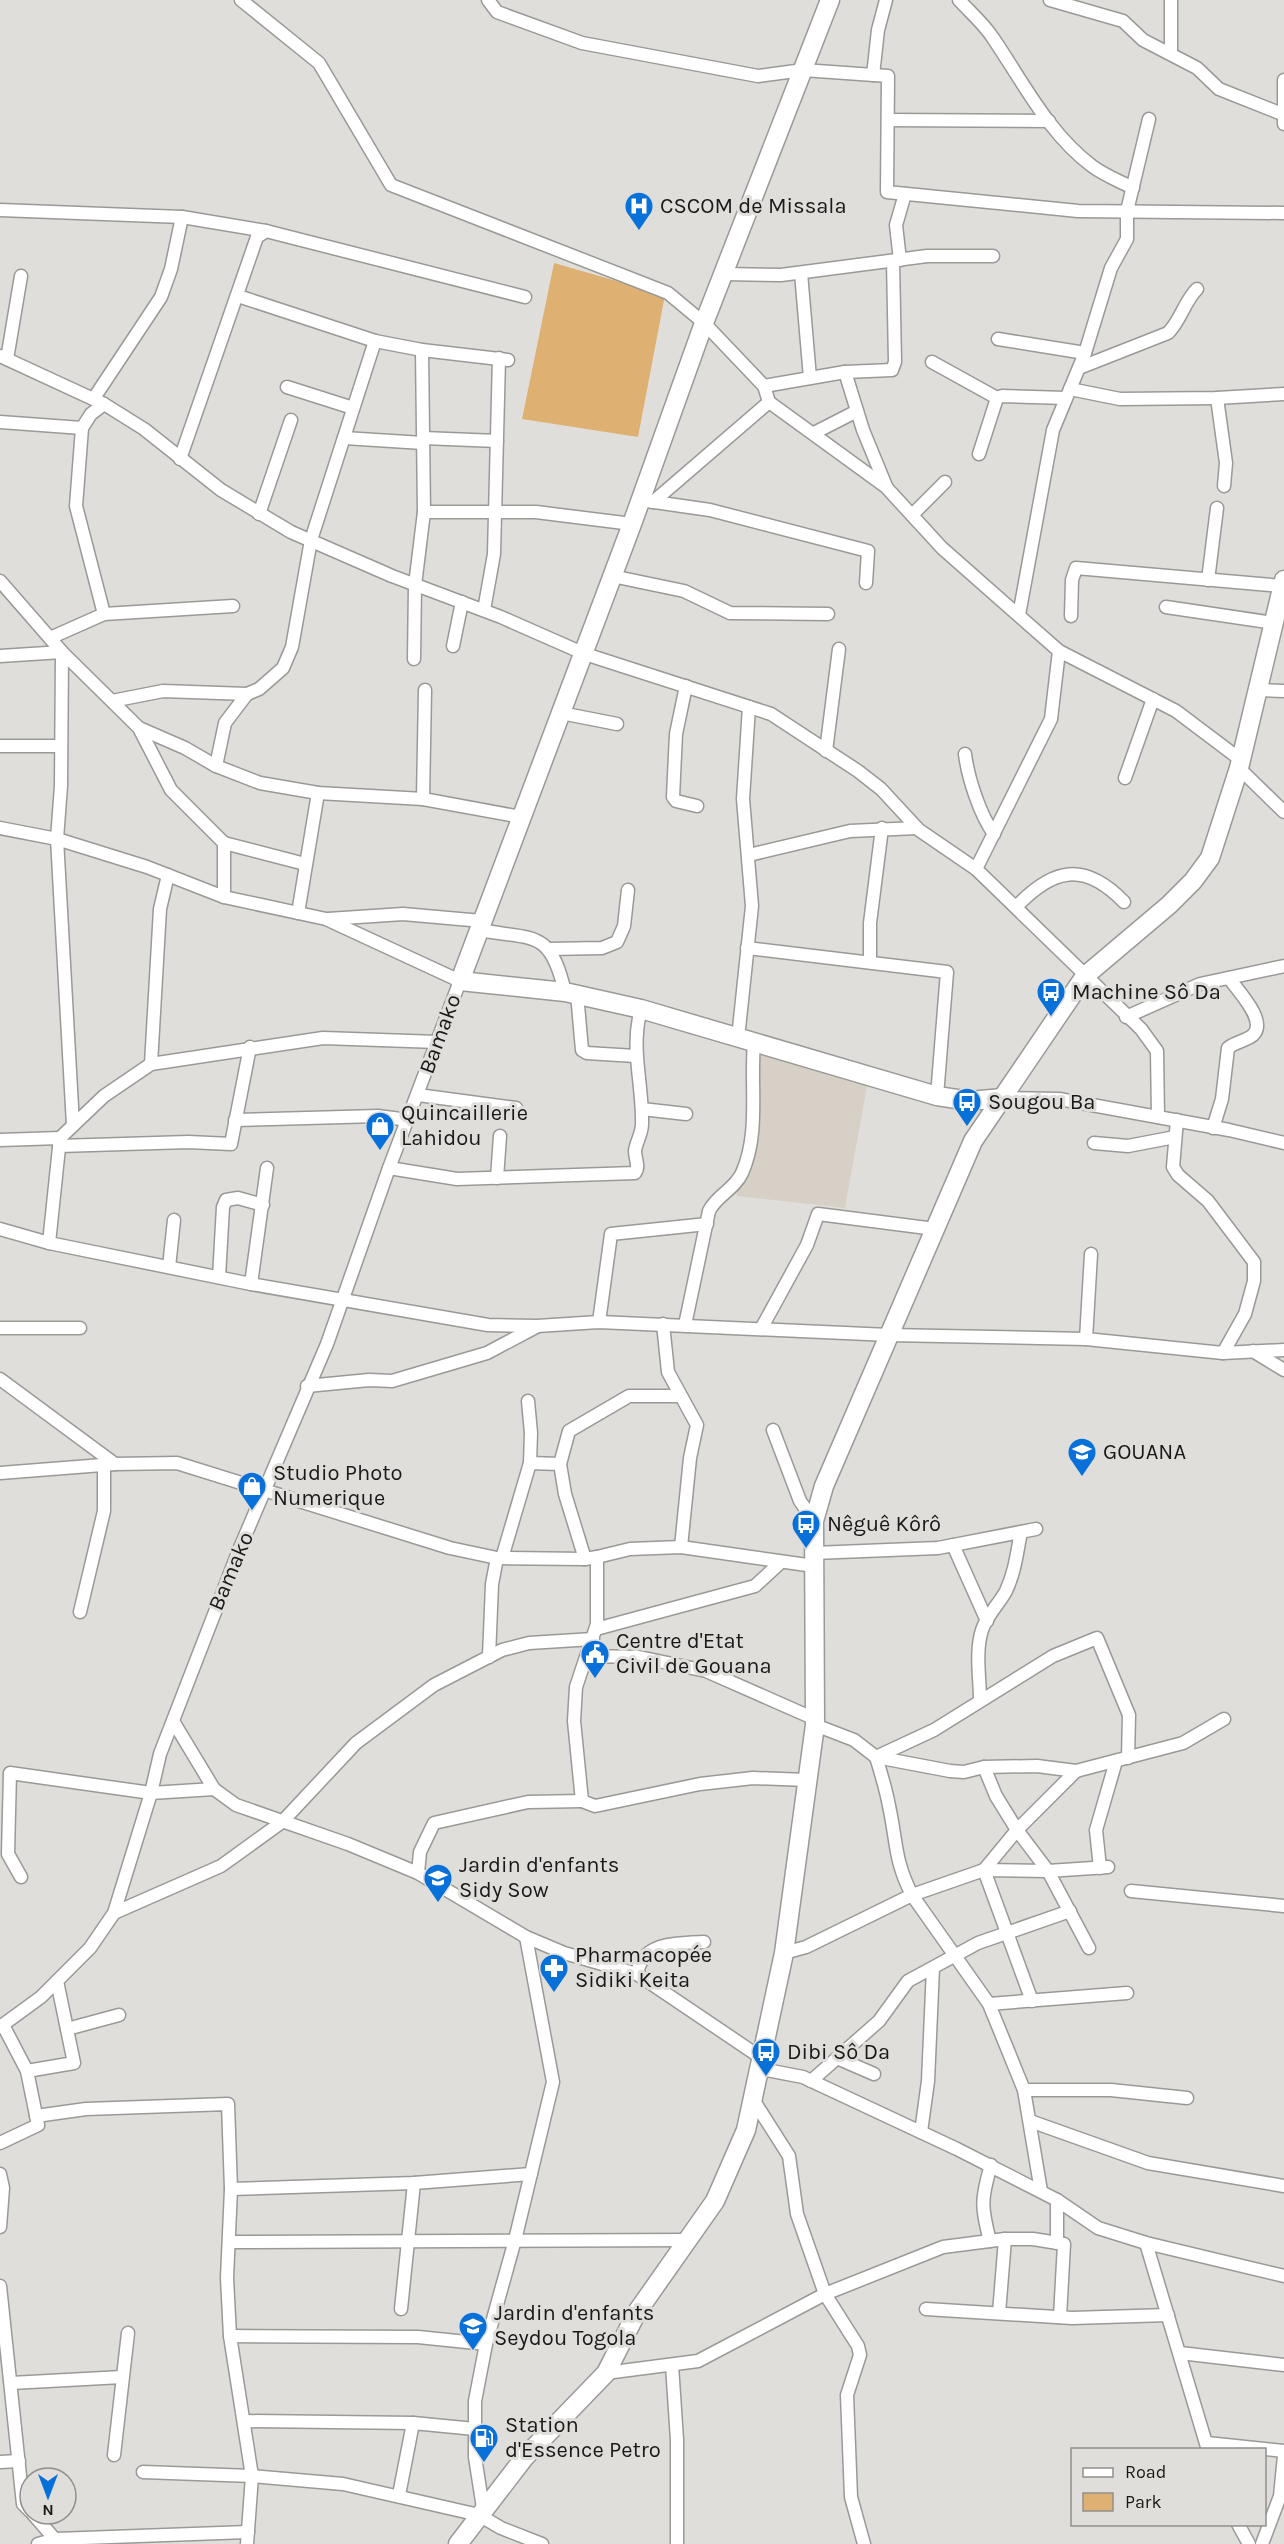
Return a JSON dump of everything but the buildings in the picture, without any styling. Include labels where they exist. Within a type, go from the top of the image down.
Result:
[{"type":"street","points":[[242,0],[319,63],[391,185],[668,293],[704,323],[764,386],[769,402],[886,487],[942,548],[1059,651],[1153,699],[1198,726],[1240,764],[1284,812]]},
{"type":"street","points":[[488,0],[497,12],[582,44],[758,76],[803,70],[888,76],[887,192],[1078,211],[1284,213]]},
{"type":"street","points":[[460,981],[632,524],[647,501],[704,323],[830,0]]},
{"type":"street","points":[[873,75],[878,30],[886,0]]},
{"type":"street","points":[[959,0],[992,36],[1011,69],[1049,121],[1093,167],[1133,188]]},
{"type":"street","points":[[1050,0],[1122,21],[1143,40],[1197,68],[1219,89],[1283,119],[1284,80]]},
{"type":"street","points":[[1171,0],[1171,54]]},
{"type":"street","points":[[1019,615],[1053,430],[1085,353],[1111,268],[1127,239],[1127,211],[1149,118]]},
{"type":"street","points":[[888,120],[1049,121]]},
{"type":"street","points":[[764,386],[845,372],[892,370],[894,367],[896,225],[904,194]]},
{"type":"street","points":[[0,210],[182,217],[266,231],[525,297]]},
{"type":"street","points":[[104,614],[76,506],[82,428],[161,297],[171,269],[182,217]]},
{"type":"street","points":[[180,459],[238,296],[256,237],[266,231]]},
{"type":"street","points":[[724,274],[781,275],[927,256],[993,256]]},
{"type":"street","points":[[801,273],[810,378]]},
{"type":"street","points":[[21,276],[4,358],[99,401],[144,429],[180,459],[259,514],[311,540],[415,585],[484,610],[583,653],[771,714],[881,789],[917,828],[976,869],[1126,1017],[1141,1029],[1157,1051],[1158,1117]]},
{"type":"street","points":[[1079,368],[1168,333],[1176,325],[1187,299],[1197,289]]},
{"type":"street","points":[[238,296],[375,341],[422,350],[504,359],[497,441],[494,554],[484,610]]},
{"type":"street","points":[[998,339],[1085,353]]},
{"type":"street","points":[[216,766],[225,723],[247,694],[259,688],[283,668],[292,647],[311,540],[375,341]]},
{"type":"street","points":[[414,659],[415,585],[424,512],[422,350]]},
{"type":"street","points":[[932,362],[997,398],[1068,393],[1120,399],[1217,398],[1284,394]]},
{"type":"street","points":[[845,372],[886,487]]},
{"type":"street","points":[[287,387],[353,408]]},
{"type":"street","points":[[979,454],[997,398]]},
{"type":"street","points":[[1217,398],[1226,463],[1224,486]]},
{"type":"street","points":[[647,501],[769,402]]},
{"type":"street","points":[[814,433],[857,411]]},
{"type":"street","points":[[259,514],[291,420]]},
{"type":"street","points":[[0,422],[82,428]]},
{"type":"street","points":[[344,438],[497,441]]},
{"type":"street","points":[[912,515],[945,482]]},
{"type":"street","points":[[647,501],[722,513],[868,551],[866,583]]},
{"type":"street","points":[[1208,580],[1217,507]]},
{"type":"street","points":[[424,512],[495,514],[536,512],[632,524]]},
{"type":"street","points":[[458,2544],[481,2512],[553,2425],[606,2373],[637,2312],[715,2201],[730,2170],[746,2130],[784,1953],[815,1722],[814,1521],[824,1486],[973,1141],[1085,976],[1169,905],[1203,869],[1210,858],[1240,764],[1283,583],[1208,580],[1076,568],[1072,580],[1071,616]]},
{"type":"street","points":[[612,576],[684,591],[730,613],[828,614]]},
{"type":"street","points":[[0,581],[62,652],[139,728],[171,790],[224,843],[305,864]]},
{"type":"street","points":[[453,646],[462,602]]},
{"type":"street","points":[[50,638],[104,614],[233,606]]},
{"type":"street","points":[[1166,607],[1274,623]]},
{"type":"street","points":[[826,751],[839,648]]},
{"type":"street","points":[[976,869],[1051,719],[1059,651]]},
{"type":"street","points":[[0,656],[62,652]]},
{"type":"street","points":[[62,652],[57,839],[73,1125]]},
{"type":"street","points":[[686,686],[676,734],[673,797],[676,801],[697,806]]},
{"type":"street","points":[[423,799],[425,690]]},
{"type":"street","points":[[1258,690],[1284,690]]},
{"type":"street","points":[[112,701],[163,691],[247,694]]},
{"type":"street","points":[[1125,778],[1153,699]]},
{"type":"street","points":[[685,1325],[706,1224],[714,1201],[735,1185],[744,1168],[752,1121],[751,1076],[746,1041],[747,948],[752,906],[743,799],[749,707]]},
{"type":"street","points":[[561,712],[617,724]]},
{"type":"street","points":[[139,728],[185,748],[216,766],[261,783],[318,793],[423,799],[521,817]]},
{"type":"street","points":[[0,746],[61,746]]},
{"type":"street","points":[[965,754],[968,778],[977,795],[986,822],[994,834]]},
{"type":"street","points":[[298,914],[318,793]]},
{"type":"street","points":[[0,828],[57,839],[168,875],[224,897],[298,914],[326,919],[403,914],[481,926],[535,939],[549,949],[558,962],[571,993],[582,1050],[587,1053],[635,1056]]},
{"type":"street","points":[[870,962],[870,922],[882,828]]},
{"type":"street","points":[[749,855],[849,831],[917,828]]},
{"type":"street","points":[[224,843],[224,897]]},
{"type":"street","points":[[1016,907],[1033,888],[1047,880],[1075,873],[1085,874],[1111,888],[1124,902]]},
{"type":"street","points":[[151,1064],[160,909],[168,875]]},
{"type":"street","points":[[549,949],[602,948],[617,942],[624,926],[628,890]]},
{"type":"street","points":[[326,919],[460,981],[571,993],[641,1009],[937,1096],[970,1101],[1002,1098],[1059,1099],[1177,1120],[1284,1143]]},
{"type":"street","points":[[747,948],[947,972],[937,1096]]},
{"type":"street","points":[[1126,1017],[1200,984],[1281,967],[1284,955]]},
{"type":"street","points":[[1213,1128],[1222,1099],[1228,1048],[1253,1035],[1256,1029],[1254,1012],[1229,978]]},
{"type":"street","name":"Bamako","points":[[2,2026],[57,1981],[90,1948],[114,1913],[151,1793],[160,1754],[211,1619],[307,1386],[327,1344],[389,1168],[460,981]]},
{"type":"street","points":[[389,1168],[457,1179],[635,1173],[638,1167],[635,1149],[642,1126],[635,1056],[636,1027],[641,1009]]},
{"type":"street","points":[[49,1243],[60,1142],[73,1125],[104,1096],[151,1064],[250,1047],[323,1038],[438,1042]]},
{"type":"street","points":[[0,1140],[188,1142],[227,1145],[232,1140],[250,1047]]},
{"type":"street","points":[[418,1095],[516,1108]]},
{"type":"street","points":[[642,1109],[686,1114]]},
{"type":"street","points":[[235,1120],[378,1116],[408,1120]]},
{"type":"street","points":[[1177,1120],[1173,1167],[1178,1175],[1208,1201],[1254,1262],[1254,1281],[1245,1314],[1223,1353]]},
{"type":"street","points":[[497,1178],[500,1136]]},
{"type":"street","points":[[1094,1143],[1128,1146],[1175,1137]]},
{"type":"street","points":[[251,1284],[267,1168]]},
{"type":"street","points":[[219,1277],[223,1207],[226,1200],[238,1198],[263,1205]]},
{"type":"street","points":[[760,1329],[807,1245],[818,1214],[935,1228]]},
{"type":"street","points":[[169,1267],[174,1220]]},
{"type":"street","points":[[598,1322],[611,1234],[706,1224]]},
{"type":"street","points":[[0,1229],[49,1243],[251,1284],[488,1325],[537,1326],[598,1322],[663,1324],[890,1335],[1086,1339],[1223,1353],[1284,1350]]},
{"type":"street","points":[[1086,1339],[1091,1254]]},
{"type":"street","points":[[663,1324],[668,1372],[697,1425],[690,1458],[681,1546]]},
{"type":"street","points":[[307,1386],[369,1380],[392,1381],[487,1353],[537,1326]]},
{"type":"street","points":[[0,1328],[80,1328]]},
{"type":"street","points":[[1253,1351],[1284,1370]]},
{"type":"street","points":[[0,1378],[109,1465]]},
{"type":"street","points":[[582,1801],[574,1721],[576,1687],[594,1634],[591,1558],[565,1494],[560,1464],[569,1431],[629,1396],[680,1396]]},
{"type":"street","points":[[489,1657],[492,1584],[530,1463],[531,1433],[528,1401]]},
{"type":"street","points":[[773,1430],[800,1501],[814,1521]]},
{"type":"street","points":[[0,1473],[109,1465],[177,1463],[450,1548],[499,1558],[591,1558],[630,1549],[681,1546],[781,1562],[953,1545],[1036,1529]]},
{"type":"street","points":[[530,1463],[560,1464]]},
{"type":"street","points":[[80,1612],[104,1511],[109,1465]]},
{"type":"street","points":[[980,1700],[978,1651],[982,1630],[1009,1582],[1021,1532]]},
{"type":"street","points":[[953,1545],[987,1621]]},
{"type":"street","points":[[114,1913],[221,1866],[282,1822],[356,1743],[434,1685],[502,1650],[529,1643],[594,1634],[755,1586],[781,1562]]},
{"type":"street","points":[[784,1953],[806,1947],[912,1895],[984,1870],[1048,1871],[1104,1867],[1096,1830],[1122,1759],[1129,1715],[1097,1638],[1053,1656],[934,1730],[876,1757]]},
{"type":"street","points":[[587,1656],[639,1657],[706,1671],[854,1740],[876,1757],[950,1771],[964,1772],[984,1767],[1037,1766],[1076,1771],[1183,1743],[1224,1719]]},
{"type":"street","points":[[173,1721],[214,1790],[236,1805],[348,1844],[418,1873],[526,1937],[564,1953],[637,1974],[762,2064],[811,2081],[991,2165],[1057,2200],[1098,2229],[1284,2277]]},
{"type":"street","points":[[876,1757],[890,1806],[895,1853],[912,1895],[989,2004],[1024,2090],[1041,2191]]},
{"type":"street","points":[[984,1767],[996,1796],[1017,1830],[1048,1871],[1089,1948]]},
{"type":"street","points":[[984,1870],[1017,1830],[1076,1771]]},
{"type":"street","points":[[21,1877],[8,1854],[4,1807],[10,1773],[151,1793],[214,1790]]},
{"type":"street","points":[[418,1873],[420,1852],[434,1823],[528,1802],[582,1801],[595,1806],[700,1784],[753,1778],[807,1780]]},
{"type":"street","points":[[984,1870],[1032,2001]]},
{"type":"street","points":[[1131,1891],[1284,1906]]},
{"type":"street","points":[[811,2081],[879,2021],[908,1981],[978,1943],[1070,1911]]},
{"type":"street","points":[[481,2512],[475,2457],[475,2402],[486,2344],[515,2240],[553,2082],[526,1937]]},
{"type":"street","points":[[637,1974],[639,1961],[645,1954],[657,1948],[704,1942]]},
{"type":"street","points":[[921,2132],[928,2081],[933,1968]]},
{"type":"street","points":[[27,2071],[74,2063],[57,1981]]},
{"type":"street","points":[[989,2004],[1127,1993]]},
{"type":"street","points":[[67,2029],[119,2015]]},
{"type":"street","points":[[0,2143],[38,2124],[27,2071],[2,2026]]},
{"type":"street","points":[[837,2058],[874,2074]]},
{"type":"street","points":[[1024,2090],[1111,2090],[1187,2098]]},
{"type":"street","points":[[753,2101],[789,2156],[797,2214],[825,2294],[858,2346],[860,2355],[847,2395],[851,2497],[864,2544]]},
{"type":"street","points":[[36,2116],[86,2109],[228,2104],[231,2189],[227,2278],[230,2336],[252,2476],[247,2538],[38,2544]]},
{"type":"street","points":[[1030,2121],[1148,2163],[1284,2186]]},
{"type":"street","points":[[990,2241],[982,2209],[982,2194],[991,2165]]},
{"type":"street","points":[[0,2174],[3,2188],[0,2227]]},
{"type":"street","points":[[231,2189],[414,2183],[531,2174]]},
{"type":"street","points":[[401,2309],[414,2183]]},
{"type":"street","points":[[1057,2200],[1057,2243]]},
{"type":"street","points":[[606,2373],[698,2361],[825,2294],[943,2247],[1005,2239],[1033,2239],[1064,2244],[1060,2317]]},
{"type":"street","points":[[999,2313],[1005,2239]]},
{"type":"street","points":[[230,2242],[688,2240]]},
{"type":"street","points":[[1146,2243],[1208,2446],[1230,2448]]},
{"type":"street","points":[[0,2286],[4,2342],[11,2383],[19,2466]]},
{"type":"street","points":[[926,2309],[1060,2317],[1168,2315]]},
{"type":"street","points":[[114,2455],[128,2333]]},
{"type":"street","points":[[230,2336],[418,2337],[486,2344]]},
{"type":"street","points":[[1180,2353],[1284,2365]]},
{"type":"street","points":[[672,2365],[677,2440],[677,2544]]},
{"type":"street","points":[[11,2383],[122,2377]]},
{"type":"street","points":[[244,2421],[412,2422],[475,2429]]},
{"type":"street","points":[[399,2495],[412,2422]]},
{"type":"street","points":[[1263,2544],[1280,2496],[1284,2453],[1266,2451]]},
{"type":"street","points":[[0,2462],[19,2461]]},
{"type":"street","points":[[143,2472],[252,2476],[343,2484],[481,2512],[501,2528],[542,2544]]},
{"type":"street","points":[[1271,2524],[1284,2526]]},
{"type":"street","points":[[43,2526],[58,2542]]},
{"type":"street","points":[[1239,2526],[1249,2544]]},
{"type":"shaded area","points":[[755,1052],[868,1081],[845,1208],[737,1196]]},
{"type":"green space","points":[[554,263],[665,295],[638,437],[522,419]]},
{"type":"place","name":"CSCOM de Missala","points":[[639,232]]},
{"type":"place","name":"Machine Sô Da","points":[[1051,1018]]},
{"type":"place","name":"Sougou Ba","points":[[967,1128]]},
{"type":"place","name":"Quincaillerie Lahidou","points":[[380,1152]]},
{"type":"place","name":"GOUANA","points":[[1082,1478]]},
{"type":"place","name":"Studio Photo Numerique","points":[[252,1512]]},
{"type":"place","name":"Nêguê Kôrô","points":[[806,1550]]},
{"type":"place","name":"Centre d'Etat Civil de Gouana","points":[[595,1680]]},
{"type":"place","name":"Jardin d'enfants Sidy Sow","points":[[438,1904]]},
{"type":"place","name":"Pharmacopée Sidiki Keita","points":[[554,1994]]},
{"type":"place","name":"Dibi Sô Da","points":[[766,2078]]},
{"type":"place","name":"Jardin d'enfants Seydou Togola","points":[[473,2352]]},
{"type":"place","name":"Station d'Essence Petro","points":[[484,2464]]}]
